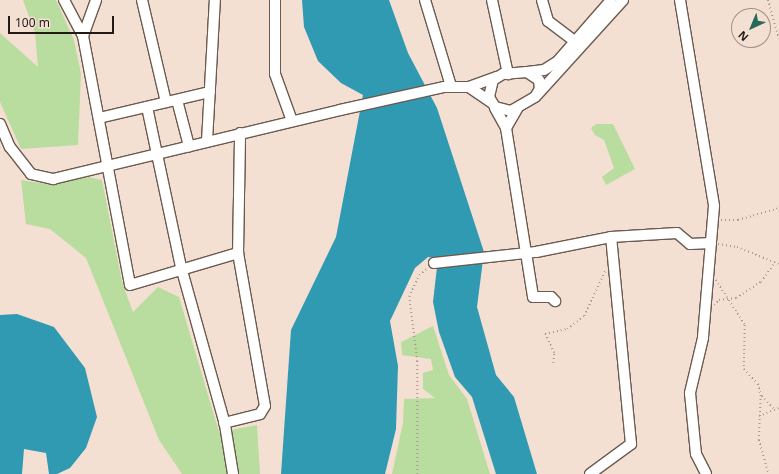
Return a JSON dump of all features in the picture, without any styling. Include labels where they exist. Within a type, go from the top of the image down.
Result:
[{"type":"street","points":[[64,0],[83,36],[130,285],[181,267],[238,253]]},
{"type":"street","points":[[83,36],[96,0]]},
{"type":"street","points":[[142,0],[166,102]]},
{"type":"street","points":[[207,141],[215,0]]},
{"type":"street","points":[[275,0],[274,74],[292,121]]},
{"type":"street","points":[[425,0],[447,87]]},
{"type":"street","points":[[492,0],[508,74]]},
{"type":"street","points":[[542,0],[548,21],[575,41]]},
{"type":"street","points":[[0,124],[10,147],[31,174],[53,179],[340,110],[447,87],[469,87],[498,76],[527,72],[551,66],[611,0]]},
{"type":"street","points":[[469,87],[493,105],[506,112],[517,109],[535,97],[623,0]]},
{"type":"street","points":[[680,0],[714,206],[705,314],[690,393],[696,454],[706,474]]},
{"type":"street","points":[[527,72],[538,80],[540,89],[535,97]]},
{"type":"street","points":[[498,76],[490,85],[493,105],[506,128],[524,254],[533,297],[551,298],[556,301]]},
{"type":"street","points":[[98,118],[210,92]]},
{"type":"street","points":[[177,100],[189,146]]},
{"type":"street","points":[[146,107],[181,267],[224,423],[233,474]]},
{"type":"street","points":[[506,128],[517,109]]},
{"type":"street","points":[[224,423],[260,414],[265,406],[238,253],[240,133]]},
{"type":"street","points":[[434,263],[524,254],[611,237],[677,233],[690,244],[711,243]]},
{"type":"street","points":[[590,474],[631,444],[611,237]]},
{"type":"path","points":[[768,0],[779,38]]},
{"type":"path","points":[[713,220],[738,220],[779,208]]},
{"type":"path","points":[[711,243],[737,247],[779,264]]},
{"type":"path","points":[[705,314],[719,300],[728,299],[761,282],[775,262]]},
{"type":"path","points":[[417,474],[417,361],[410,297],[419,275],[434,263]]},
{"type":"path","points":[[553,363],[554,353],[545,334],[567,329],[584,316],[607,268]]},
{"type":"path","points":[[709,268],[745,325],[744,370],[758,384],[761,395],[759,440],[769,474]]},
{"type":"path","points":[[761,395],[774,409]]},
{"type":"path","points":[[759,416],[779,408]]},
{"type":"green space","points":[[23,0],[56,0],[74,40],[81,74],[78,145],[21,149],[0,102],[0,33],[38,67],[35,33]]},
{"type":"green space","points":[[596,124],[613,124],[635,169],[606,185],[602,177],[614,168],[604,140],[595,135],[591,128]]},
{"type":"green space","points":[[89,177],[102,180],[122,282],[133,312],[158,287],[179,297],[219,432],[257,425],[260,474],[182,474],[159,440],[86,258],[50,229],[26,224],[21,180],[46,184]]},
{"type":"green space","points":[[433,326],[449,375],[467,399],[490,474],[392,474],[403,423],[404,399],[435,398],[423,389],[423,373],[433,370],[431,359],[402,355],[401,342]]},
{"type":"water","points":[[302,0],[389,0],[408,53],[437,108],[484,252],[477,307],[496,375],[514,397],[537,474],[496,474],[472,397],[455,377],[439,332],[433,302],[438,258],[428,257],[415,268],[390,321],[398,366],[396,429],[385,474],[281,474],[291,330],[336,237],[363,95],[341,83],[318,61],[304,27]]},
{"type":"water","points":[[17,314],[54,327],[85,368],[97,417],[86,448],[70,468],[57,474],[49,474],[46,453],[24,449],[22,474],[0,474],[0,315]]}]
